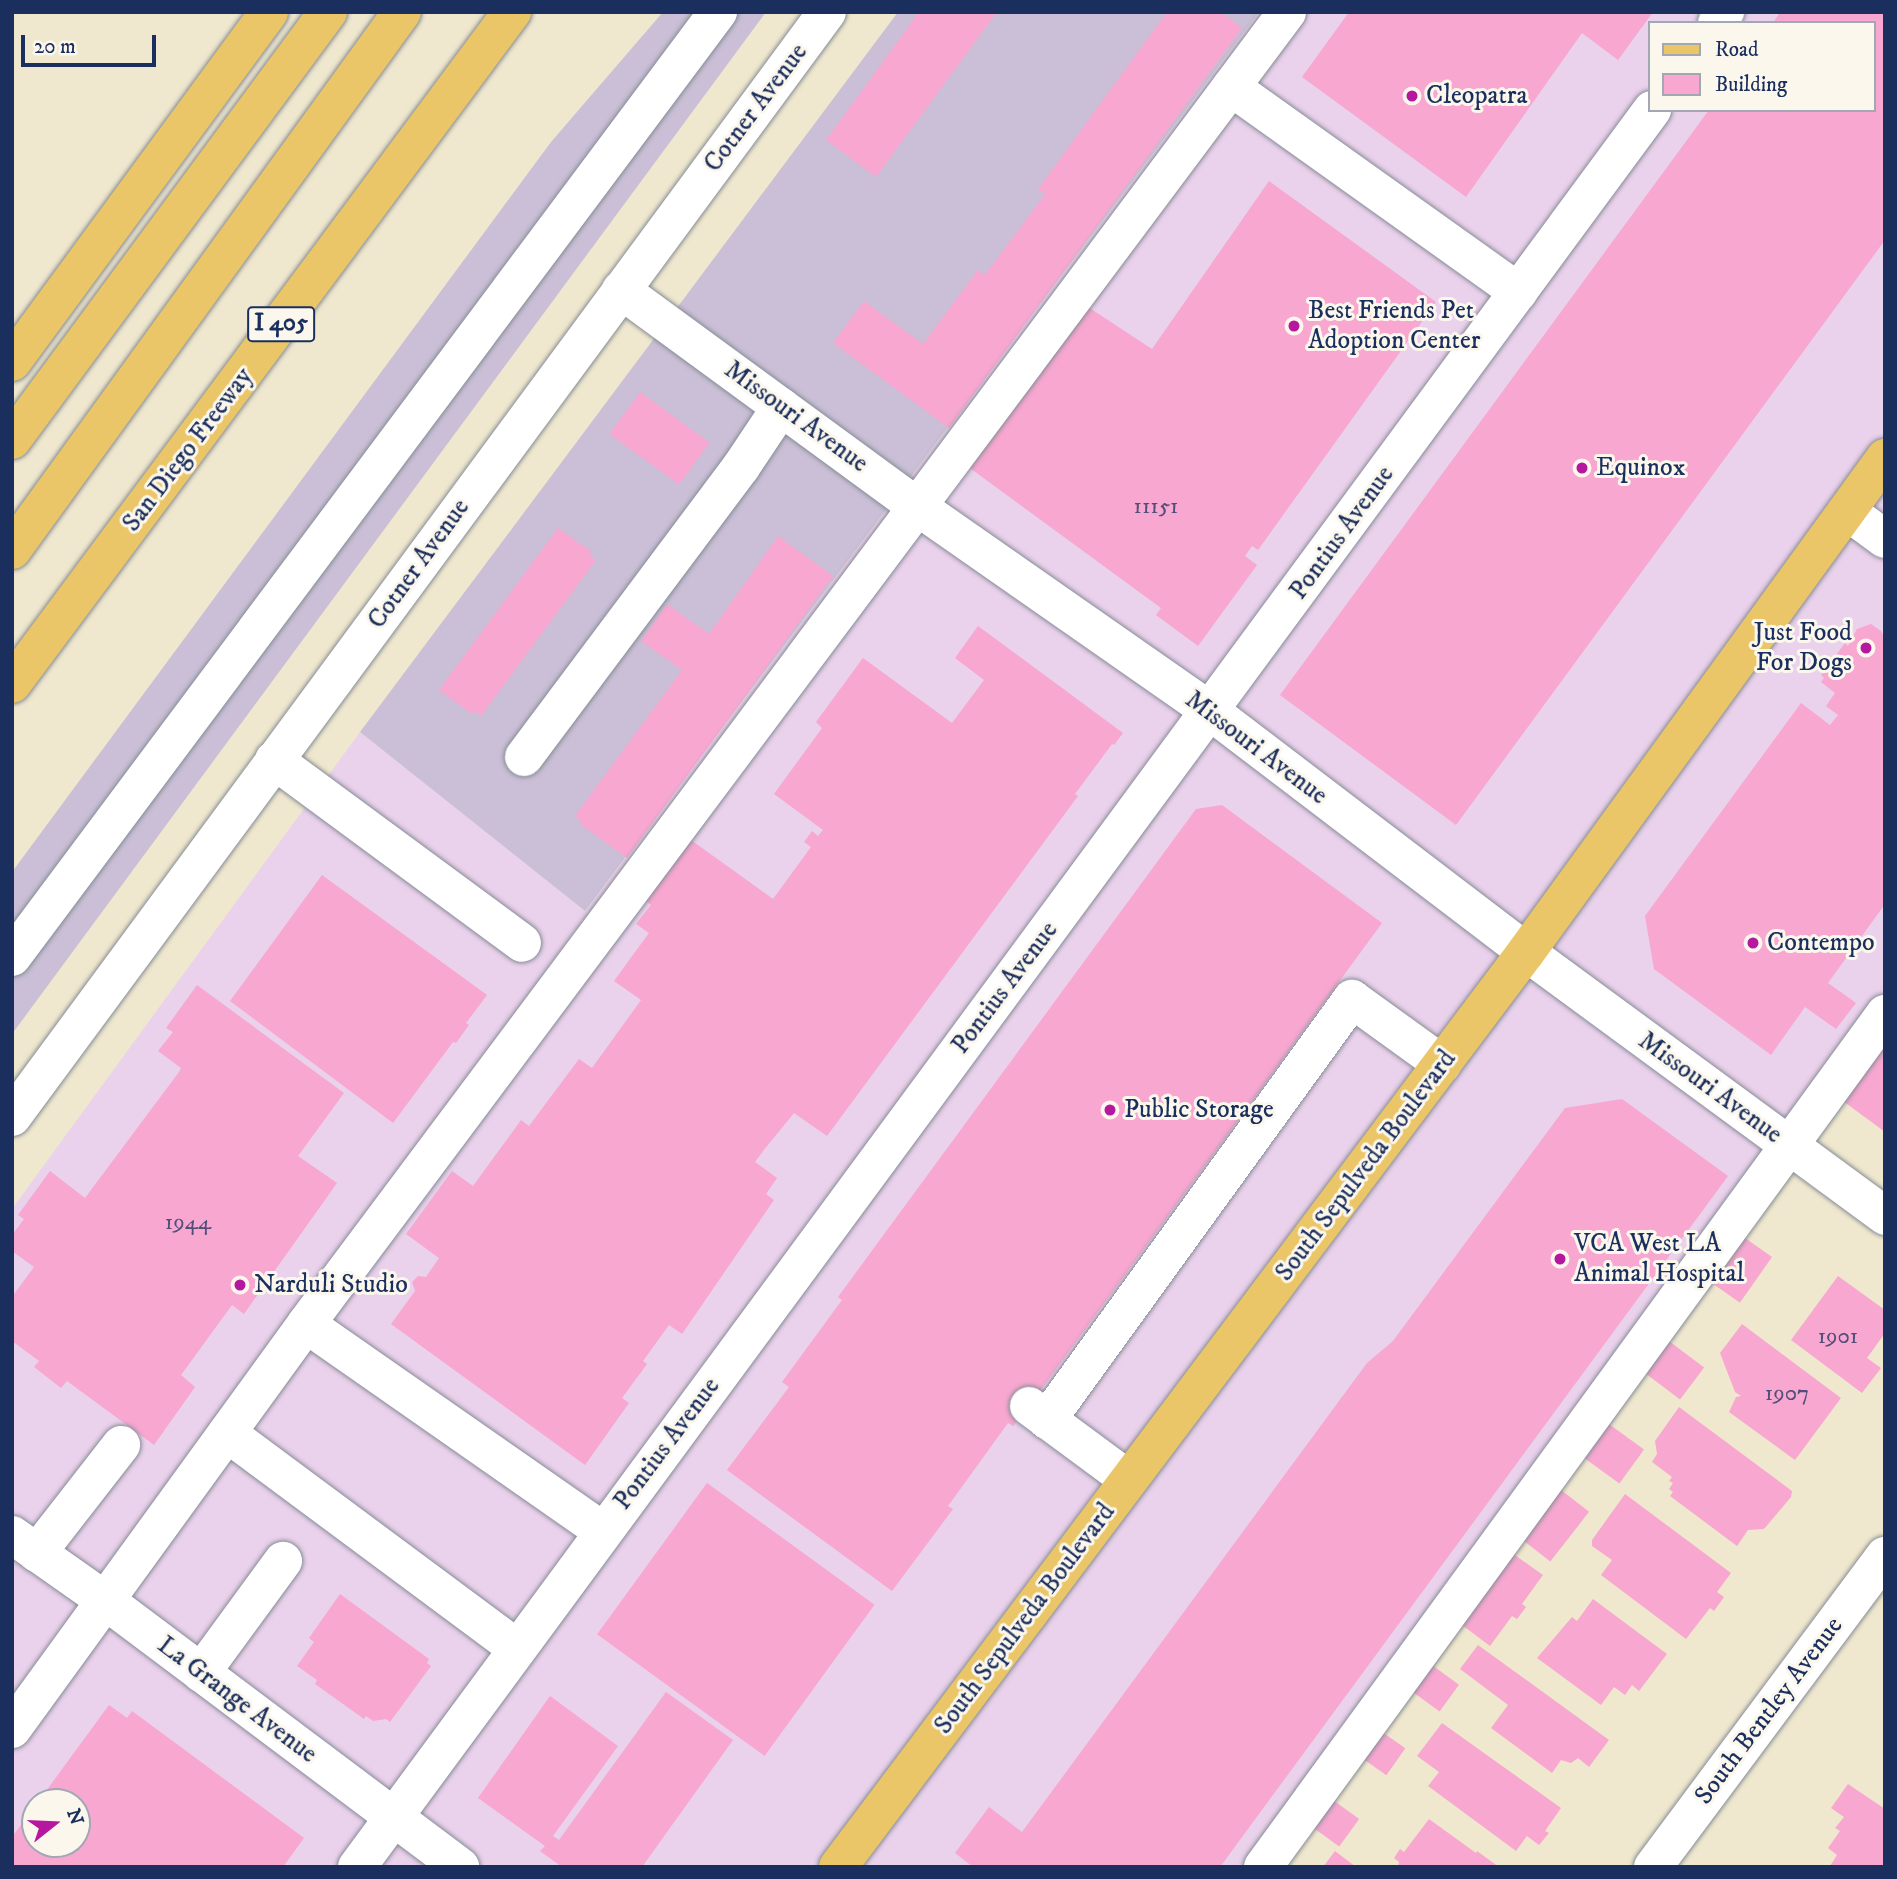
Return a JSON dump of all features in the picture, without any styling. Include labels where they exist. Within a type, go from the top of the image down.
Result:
[{"type":"main road","points":[[12,362],[269,12]]},
{"type":"main road","points":[[12,440],[328,12]]},
{"type":"main road","points":[[12,550],[402,12]]},
{"type":"main road","name":"San Diego Freeway","points":[[12,684],[512,12]]},
{"type":"main road","points":[[461,82],[531,12]]},
{"type":"main road","name":"South Sepulveda Boulevard","points":[[838,1867],[1526,952],[1885,458]]},
{"type":"street","points":[[12,957],[718,12]]},
{"type":"street","name":"Cotner Avenue","points":[[12,1117],[827,12]]},
{"type":"street","points":[[12,1729],[306,1324],[1287,12]]},
{"type":"street","points":[[1231,88],[1518,292]]},
{"type":"street","name":"Pontius Avenue","points":[[357,1867],[1651,112]]},
{"type":"street","name":"Missouri Avenue","points":[[621,290],[918,507],[1210,711],[1526,952],[1885,1216]]},
{"type":"street","points":[[524,757],[741,467],[781,407]]},
{"type":"street","points":[[1847,511],[1885,539]]},
{"type":"street","points":[[274,760],[522,943]]},
{"type":"street","points":[[1129,1480],[1038,1413],[1353,999],[1442,1064]]},
{"type":"street","points":[[1263,1867],[1885,1014]]},
{"type":"street","points":[[306,1324],[603,1531]]},
{"type":"street","points":[[227,1433],[517,1648]]},
{"type":"street","points":[[24,1544],[121,1445]]},
{"type":"street","name":"La Grange Avenue","points":[[24,1544],[106,1601],[460,1867]]},
{"type":"street","name":"South Bentley Avenue","points":[[1653,1867],[1885,1556]]},
{"type":"street","points":[[201,1673],[283,1561]]},
{"type":"shaded area","points":[[663,12],[766,12],[12,1034],[12,872],[551,142]]},
{"type":"shaded area","points":[[898,12],[1259,12],[585,911],[360,732]]},
{"type":"shaded area","points":[[1259,12],[1885,12],[1885,1004],[1248,1867],[12,1867],[12,1209],[360,732],[585,911]]},
{"type":"building","points":[[919,12],[997,12],[876,177],[826,140]]},
{"type":"building","points":[[1167,12],[1221,12],[1242,28],[949,428],[833,343],[864,301],[923,344],[978,270],[985,275],[1045,194],[1038,189]]},
{"type":"building","name":"Cleopatra","points":[[1349,12],[1653,12],[1618,60],[1582,33],[1466,197],[1302,77]]},
{"type":"building","name":"Equinox","points":[[1780,12],[1885,12],[1885,240],[1456,825],[1280,695],[1708,112],[1876,112],[1876,21],[1774,21]]},
{"type":"building","points":[[1269,181],[1436,302],[1258,550],[1252,546],[1245,556],[1257,565],[1198,646],[1156,615],[1161,608],[967,466],[1085,305],[1152,349]]},
{"type":"building","points":[[640,392],[710,443],[679,485],[609,434]]},
{"type":"building","points":[[558,528],[592,552],[589,555],[596,560],[481,716],[474,711],[472,714],[439,690]]},
{"type":"building","points":[[778,536],[833,576],[627,858],[579,823],[581,820],[575,816],[682,670],[641,641],[667,604],[709,634]]},
{"type":"building","name":"Contempo","points":[[1871,624],[1881,631],[1885,639],[1885,904],[1828,983],[1856,1003],[1836,1029],[1805,1007],[1771,1055],[1654,969],[1645,916],[1801,703],[1830,725],[1838,715],[1826,706],[1835,693],[1821,682],[1824,678],[1821,675],[1845,643],[1848,646],[1857,629]]},
{"type":"building","points":[[978,626],[1123,733],[1075,794],[1078,796],[827,1136],[794,1113],[763,1151],[755,1162],[777,1178],[766,1194],[774,1200],[682,1334],[669,1325],[643,1361],[647,1364],[622,1398],[629,1403],[585,1465],[391,1324],[415,1291],[412,1282],[418,1276],[426,1277],[439,1258],[406,1234],[452,1171],[473,1186],[521,1120],[529,1126],[579,1059],[592,1068],[641,1000],[614,981],[649,933],[636,924],[651,905],[646,901],[691,840],[773,899],[811,847],[804,842],[812,831],[818,836],[823,830],[774,794],[822,728],[816,722],[863,658],[952,723],[984,680],[955,658]]},
{"type":"building","name":"Public Storage","points":[[1222,805],[1382,923],[1029,1406],[1013,1426],[1008,1423],[948,1506],[953,1509],[892,1591],[727,1470],[789,1387],[782,1382],[842,1300],[838,1297],[1196,809]]},
{"type":"building","points":[[322,875],[487,995],[466,1023],[469,1025],[456,1043],[453,1042],[393,1123],[230,1001]]},
{"type":"building","points":[[197,985],[344,1093],[298,1156],[337,1183],[244,1314],[232,1305],[181,1375],[195,1387],[154,1445],[67,1381],[61,1388],[34,1367],[39,1361],[12,1341],[12,1297],[34,1267],[12,1251],[12,1235],[24,1219],[18,1215],[50,1171],[85,1198],[179,1072],[181,1068],[158,1051],[173,1032],[166,1028]]},
{"type":"building","points":[[1885,1042],[1885,1132],[1843,1101]]},
{"type":"building","points":[[1622,1099],[1728,1176],[1220,1867],[973,1867],[955,1853],[989,1807],[1022,1832],[1367,1363],[1393,1341],[1565,1108]]},
{"type":"building","points":[[1745,1238],[1772,1257],[1740,1303],[1713,1284]]},
{"type":"building","points":[[1838,1276],[1885,1310],[1885,1333],[1867,1358],[1881,1368],[1862,1393],[1791,1340]]},
{"type":"building","points":[[1742,1324],[1841,1398],[1795,1460],[1729,1412],[1736,1397],[1741,1396],[1735,1392],[1720,1353]]},
{"type":"building","points":[[1669,1341],[1704,1367],[1680,1399],[1645,1373]]},
{"type":"building","points":[[1679,1407],[1792,1491],[1791,1497],[1764,1529],[1748,1530],[1737,1546],[1670,1496],[1673,1492],[1669,1489],[1673,1483],[1669,1481],[1672,1477],[1652,1462],[1657,1454],[1655,1441]]},
{"type":"building","points":[[1602,1419],[1644,1450],[1619,1484],[1577,1453]]},
{"type":"building","points":[[707,1483],[874,1605],[765,1756],[597,1634]]},
{"type":"building","points":[[1556,1486],[1589,1512],[1550,1562],[1517,1536]]},
{"type":"building","points":[[1625,1494],[1731,1573],[1717,1592],[1724,1597],[1714,1611],[1710,1608],[1686,1639],[1601,1575],[1612,1560],[1592,1546],[1592,1540]]},
{"type":"building","points":[[1512,1553],[1543,1575],[1522,1604],[1526,1607],[1517,1619],[1512,1616],[1490,1646],[1454,1619]]},
{"type":"building","points":[[340,1594],[429,1659],[427,1663],[431,1666],[390,1722],[386,1719],[373,1721],[366,1716],[364,1719],[315,1684],[317,1680],[297,1666],[314,1642],[309,1638]]},
{"type":"building","points":[[1593,1599],[1667,1654],[1639,1691],[1632,1685],[1625,1695],[1614,1687],[1601,1705],[1537,1658],[1572,1617],[1577,1621]]},
{"type":"building","points":[[1478,1645],[1609,1740],[1589,1767],[1578,1758],[1571,1763],[1561,1760],[1552,1773],[1491,1728],[1508,1705],[1460,1669]]},
{"type":"building","points":[[1425,1660],[1459,1685],[1440,1711],[1406,1687]]},
{"type":"building","points":[[666,1692],[733,1740],[642,1867],[562,1867],[540,1851],[545,1846],[478,1798],[550,1696],[618,1746],[553,1836],[559,1840]]},
{"type":"building","points":[[109,1705],[127,1718],[132,1711],[304,1838],[283,1867],[12,1867],[12,1837],[21,1825],[21,1858],[91,1858],[91,1788],[48,1788]]},
{"type":"building","points":[[1442,1723],[1561,1808],[1545,1831],[1549,1833],[1539,1845],[1527,1836],[1516,1851],[1428,1786],[1439,1772],[1417,1756]]},
{"type":"building","points":[[1375,1727],[1405,1748],[1386,1775],[1356,1754]]},
{"type":"building","points":[[1848,1784],[1885,1809],[1885,1867],[1830,1866],[1837,1855],[1828,1848],[1840,1831],[1835,1828],[1844,1817],[1831,1808]]},
{"type":"building","points":[[1326,1795],[1359,1819],[1339,1847],[1306,1823]]},
{"type":"building","points":[[1429,1819],[1499,1867],[1398,1867],[1399,1862],[1394,1858],[1400,1849],[1404,1852]]},
{"type":"building","points":[[1335,1851],[1356,1867],[1323,1867]]},
{"type":"place","name":"Cleopatra","points":[[1412,96]]},
{"type":"place","name":"Best Friends Pet Adoption Center","points":[[1294,326]]},
{"type":"place","name":"Equinox","points":[[1582,468]]},
{"type":"place","name":"Just Food For Dogs","points":[[1866,648]]},
{"type":"place","name":"Contempo","points":[[1753,943]]},
{"type":"place","name":"Public Storage","points":[[1110,1110]]},
{"type":"place","name":"VCA West LA Animal Hospital","points":[[1560,1259]]},
{"type":"place","name":"Narduli Studio","points":[[240,1285]]}]
